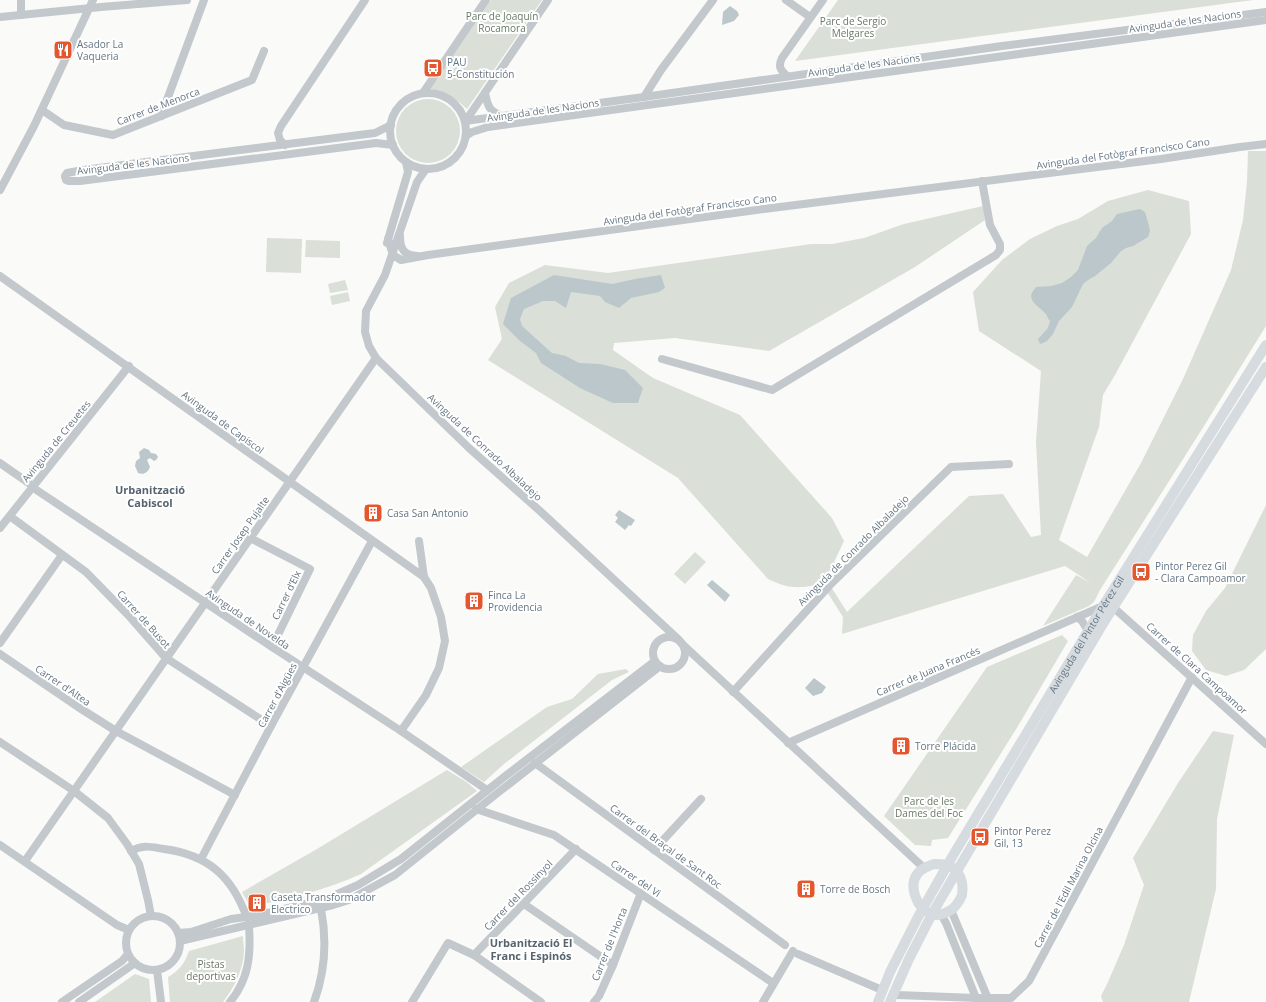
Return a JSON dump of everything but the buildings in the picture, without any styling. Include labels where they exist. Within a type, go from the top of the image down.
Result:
[{"type":"main road","name":"Avinguda del Pintor Pérez Gil","points":[[878,1002],[890,972],[922,908],[1103,606],[1266,345]]},
{"type":"main road","name":"Avinguda del Pintor Pérez Gil","points":[[892,998],[909,959],[937,914],[957,871],[1104,622],[1266,367]]},
{"type":"main road","points":[[934,864],[948,865],[957,871],[962,884],[962,896],[951,910],[937,914],[922,908],[917,900],[914,889],[914,880],[919,872],[934,864]]},
{"type":"street","points":[[21,0],[21,15]]},
{"type":"street","points":[[0,190],[4,177],[42,110],[93,0]]},
{"type":"street","points":[[0,17],[187,0]]},
{"type":"street","points":[[161,116],[204,0]]},
{"type":"street","points":[[285,145],[280,140],[278,133],[281,126],[365,0]]},
{"type":"street","points":[[423,93],[486,0]]},
{"type":"street","points":[[465,120],[548,0]]},
{"type":"street","points":[[644,97],[661,70],[712,0]]},
{"type":"street","points":[[786,0],[810,17]]},
{"type":"street","points":[[786,76],[779,65],[783,56],[823,0]]},
{"type":"street","name":"Avinguda de les Nacions","points":[[466,136],[472,132],[488,127],[1251,18],[1266,12]]},
{"type":"street","name":"Avinguda de les Nacions","points":[[465,120],[644,97],[1002,46],[1251,18],[1266,20]]},
{"type":"street","name":"Carrer de Menorca","points":[[42,110],[64,125],[113,135],[252,80],[264,51]]},
{"type":"street","points":[[434,93],[446,96],[456,104],[465,120],[466,136],[462,148],[449,163],[438,168],[426,169],[413,166],[406,162],[393,145],[391,125],[397,109],[406,99],[414,95],[434,93]]},
{"type":"street","points":[[485,93],[489,108],[492,112],[501,116]]},
{"type":"street","name":"Avinguda de les Nacions","points":[[391,125],[375,133],[83,170],[67,173],[65,176],[66,180],[68,181],[80,180],[375,143],[393,145]]},
{"type":"street","name":"Avinguda del Fotògraf Francisco Cano","points":[[401,260],[419,256],[764,209],[1161,159],[1240,146],[1266,144]]},
{"type":"street","points":[[385,275],[387,264],[387,242],[408,172],[406,162]]},
{"type":"street","points":[[376,358],[369,346],[365,332],[366,311],[385,275],[417,182],[426,169]]},
{"type":"street","points":[[662,359],[772,390],[996,255],[1000,250],[1000,244],[990,225],[982,181]]},
{"type":"street","points":[[400,232],[400,244],[404,251],[410,255],[419,256]]},
{"type":"street","points":[[385,275],[401,260],[393,255],[387,242]]},
{"type":"street","name":"Avinguda de Capiscol","points":[[0,276],[129,366],[289,482],[424,577],[431,588],[441,617],[445,641],[439,668],[426,695],[401,731]]},
{"type":"street","name":"Carrer Josep Pujalte","points":[[25,861],[376,358]]},
{"type":"street","name":"Avinguda de Conrado Albaladejo","points":[[376,358],[469,448],[540,511],[924,868]]},
{"type":"street","name":"Avinguda de Creuetes","points":[[0,528],[129,366]]},
{"type":"street","name":"Avinguda de Novelda","points":[[0,464],[33,486],[35,489],[401,731],[487,790]]},
{"type":"street","name":"Avinguda de Conrado Albaladejo","points":[[733,692],[830,585],[951,467],[1009,464]]},
{"type":"street","name":"Carrer de Busot","points":[[10,517],[86,572],[130,617],[166,658],[271,726]]},
{"type":"street","name":"Carrer d’Elx","points":[[250,538],[310,569],[272,647]]},
{"type":"street","name":"Carrer d'Aigües","points":[[201,860],[271,726],[372,541]]},
{"type":"street","points":[[419,541],[424,577]]},
{"type":"street","points":[[0,643],[62,555]]},
{"type":"street","points":[[1103,606],[1114,608]]},
{"type":"street","name":"Carrer de Juana Francés","points":[[788,743],[1103,606]]},
{"type":"street","name":"Carrer de Clara Campoamor","points":[[1114,608],[1266,744]]},
{"type":"street","points":[[1077,617],[1082,621],[1088,631]]},
{"type":"street","points":[[663,626],[663,632],[653,648],[653,654],[658,664],[668,668],[675,667],[683,659],[689,656],[695,656]]},
{"type":"street","points":[[659,640],[670,637],[680,642],[684,652],[683,659]]},
{"type":"street","name":"Carrer d'Altea","points":[[0,654],[78,708],[116,731],[236,795]]},
{"type":"street","points":[[178,933],[191,932],[231,919],[248,922],[321,909],[349,900],[395,875],[658,664]]},
{"type":"street","points":[[180,941],[234,928],[248,922],[330,898],[358,885],[400,859],[487,790],[658,664]]},
{"type":"street","name":"Carrer de l'Edil Marina Olcina","points":[[892,998],[976,998],[988,1000],[1011,998],[1029,981],[1192,677]]},
{"type":"street","points":[[0,742],[74,791],[108,818],[139,864],[151,916]]},
{"type":"street","name":"Carrer del Braçal de Sant Roc","points":[[535,763],[785,945]]},
{"type":"street","points":[[654,850],[701,799]]},
{"type":"street","name":"Carrer del Vi","points":[[476,810],[554,835],[773,983]]},
{"type":"street","points":[[0,845],[117,925],[129,930]]},
{"type":"street","points":[[131,851],[139,847],[151,846],[176,850],[192,855],[212,865],[234,890],[242,903],[248,922],[250,960],[240,988],[230,1002]]},
{"type":"street","name":"Carrer del Rossinyol","points":[[474,955],[576,849]]},
{"type":"street","name":"Carrer de l'Horta","points":[[594,1002],[599,996],[613,965],[641,893]]},
{"type":"street","points":[[524,904],[613,965]]},
{"type":"street","points":[[314,1002],[319,986],[324,954],[324,927],[321,909]]},
{"type":"street","points":[[951,910],[988,1000]]},
{"type":"street","points":[[937,914],[946,923],[976,998]]},
{"type":"street","points":[[151,916],[159,916],[174,926],[180,941],[178,955],[163,968],[157,970],[145,969],[134,963],[128,954],[126,942],[129,930],[135,923],[142,918],[151,916]]},
{"type":"street","points":[[412,1002],[448,943],[474,955],[541,1002]]},
{"type":"street","points":[[763,1002],[773,983],[795,953],[882,990]]},
{"type":"street","points":[[62,1002],[122,961],[128,954]]},
{"type":"street","points":[[80,1002],[134,963]]},
{"type":"street","points":[[157,970],[161,1002]]},
{"type":"green space","name":"Parc de Joaquín Rocamora","points":[[491,0],[542,0],[467,109],[450,96],[430,89]]},
{"type":"green space","name":"Parc de Sergio Melgares","points":[[838,0],[1253,0],[795,61]]},
{"type":"green space","points":[[422,99],[434,99],[451,108],[458,119],[460,131],[458,143],[451,154],[434,163],[422,163],[410,158],[401,149],[396,137],[396,125],[401,113],[410,104]]},
{"type":"green space","points":[[1248,151],[1266,151],[1266,326],[1100,590],[1094,602],[1089,606],[1043,626],[1076,575],[1091,583],[1065,566],[842,634],[843,617],[822,584],[795,587],[776,583],[768,579],[678,478],[488,360],[502,339],[495,307],[509,283],[545,265],[608,273],[811,244],[832,244],[864,238],[904,224],[983,206],[985,220],[915,267],[769,351],[675,338],[614,343],[613,350],[653,378],[740,415],[832,518],[844,541],[826,579],[847,612],[969,496],[1003,494],[1031,537],[1041,535],[1036,442],[1041,371],[979,331],[973,292],[1002,260],[1030,239],[1057,226],[1078,219],[1108,201],[1148,190],[1189,201],[1191,234],[1103,395],[1099,427],[1059,540],[1087,557],[1141,463],[1183,379],[1231,270],[1243,220],[1247,182]]},
{"type":"green space","points":[[267,238],[302,239],[301,273],[266,272]]},
{"type":"green space","points":[[306,240],[340,241],[340,258],[305,257]]},
{"type":"green space","points":[[345,280],[348,290],[330,293],[328,284]]},
{"type":"green space","points":[[348,292],[350,301],[332,305],[330,296]]},
{"type":"green space","points":[[1266,505],[1266,649],[1244,670],[1226,676],[1206,670],[1192,651],[1193,635],[1206,611],[1225,588]]},
{"type":"green space","points":[[695,552],[706,562],[685,584],[674,574]]},
{"type":"green space","name":"Parc de les Dames del Foc","points":[[1062,635],[1068,641],[1018,726],[948,838],[932,840],[931,846],[915,845],[884,816],[987,667]]},
{"type":"green space","points":[[626,669],[629,672],[612,680],[504,764],[484,782],[461,767],[547,707],[572,699],[598,674]]},
{"type":"green space","points":[[1213,731],[1234,735],[1217,819],[1216,889],[1189,1002],[1103,1002],[1101,996],[1124,945],[1144,885],[1133,858],[1178,783]]},
{"type":"green space","points":[[447,770],[468,783],[477,791],[361,874],[320,889],[250,907],[242,892],[317,849]]},
{"type":"green space","name":"Pistas deportivas","points":[[243,936],[244,952],[240,972],[231,991],[223,1002],[170,1002],[168,977],[181,966],[189,951]]},
{"type":"green space","points":[[135,974],[149,979],[151,1002],[95,1002]]},
{"type":"shaded area","points":[[730,6],[737,11],[739,15],[734,21],[722,25],[723,12]]},
{"type":"shaded area","points":[[1140,209],[1145,212],[1149,226],[1150,231],[1148,237],[1121,251],[1111,263],[1083,284],[1072,307],[1059,321],[1053,334],[1047,341],[1040,344],[1038,339],[1048,328],[1050,321],[1045,313],[1031,299],[1033,291],[1036,287],[1051,286],[1062,283],[1071,277],[1078,270],[1087,246],[1096,238],[1102,228],[1112,221],[1117,214]]},
{"type":"shaded area","points":[[554,275],[612,284],[661,275],[665,288],[659,292],[631,298],[619,308],[605,302],[600,296],[571,292],[566,308],[555,301],[543,301],[524,309],[520,319],[522,326],[552,353],[566,356],[579,363],[600,364],[625,370],[643,388],[638,403],[613,403],[580,388],[541,363],[536,353],[520,341],[503,324],[511,298]]},
{"type":"shaded area","points":[[144,448],[149,450],[151,453],[156,454],[158,457],[154,461],[150,458],[147,460],[150,467],[148,471],[140,474],[135,466],[136,461],[140,458],[139,452]]},
{"type":"shaded area","points":[[619,510],[635,520],[631,526],[629,525],[625,530],[615,522],[618,518],[615,515]]},
{"type":"shaded area","points":[[712,580],[730,595],[725,602],[707,585]]},
{"type":"shaded area","points":[[814,678],[826,687],[822,693],[813,696],[805,688]]},
{"type":"place","name":"Asador La Vaqueria","points":[[63,50]]},
{"type":"place","name":"PAU 5-Constitución","points":[[433,68]]},
{"type":"place","name":"Casa San Antonio","points":[[373,513]]},
{"type":"place","name":"Pintor Perez Gil - Clara Campoamor","points":[[1141,572]]},
{"type":"place","name":"Finca La Providencia","points":[[474,601]]},
{"type":"place","name":"Torre Plácida","points":[[901,746]]},
{"type":"place","name":"Pintor Perez Gil, 13","points":[[980,837]]},
{"type":"place","name":"Torre de Bosch","points":[[806,889]]},
{"type":"place","name":"Caseta Transformador Electrico","points":[[257,903]]},
{"type":"district","name":"Urbanització Cabiscol","points":[[150,496]]},
{"type":"district","name":"Urbanització El Franc i Espinós","points":[[531,949]]}]
